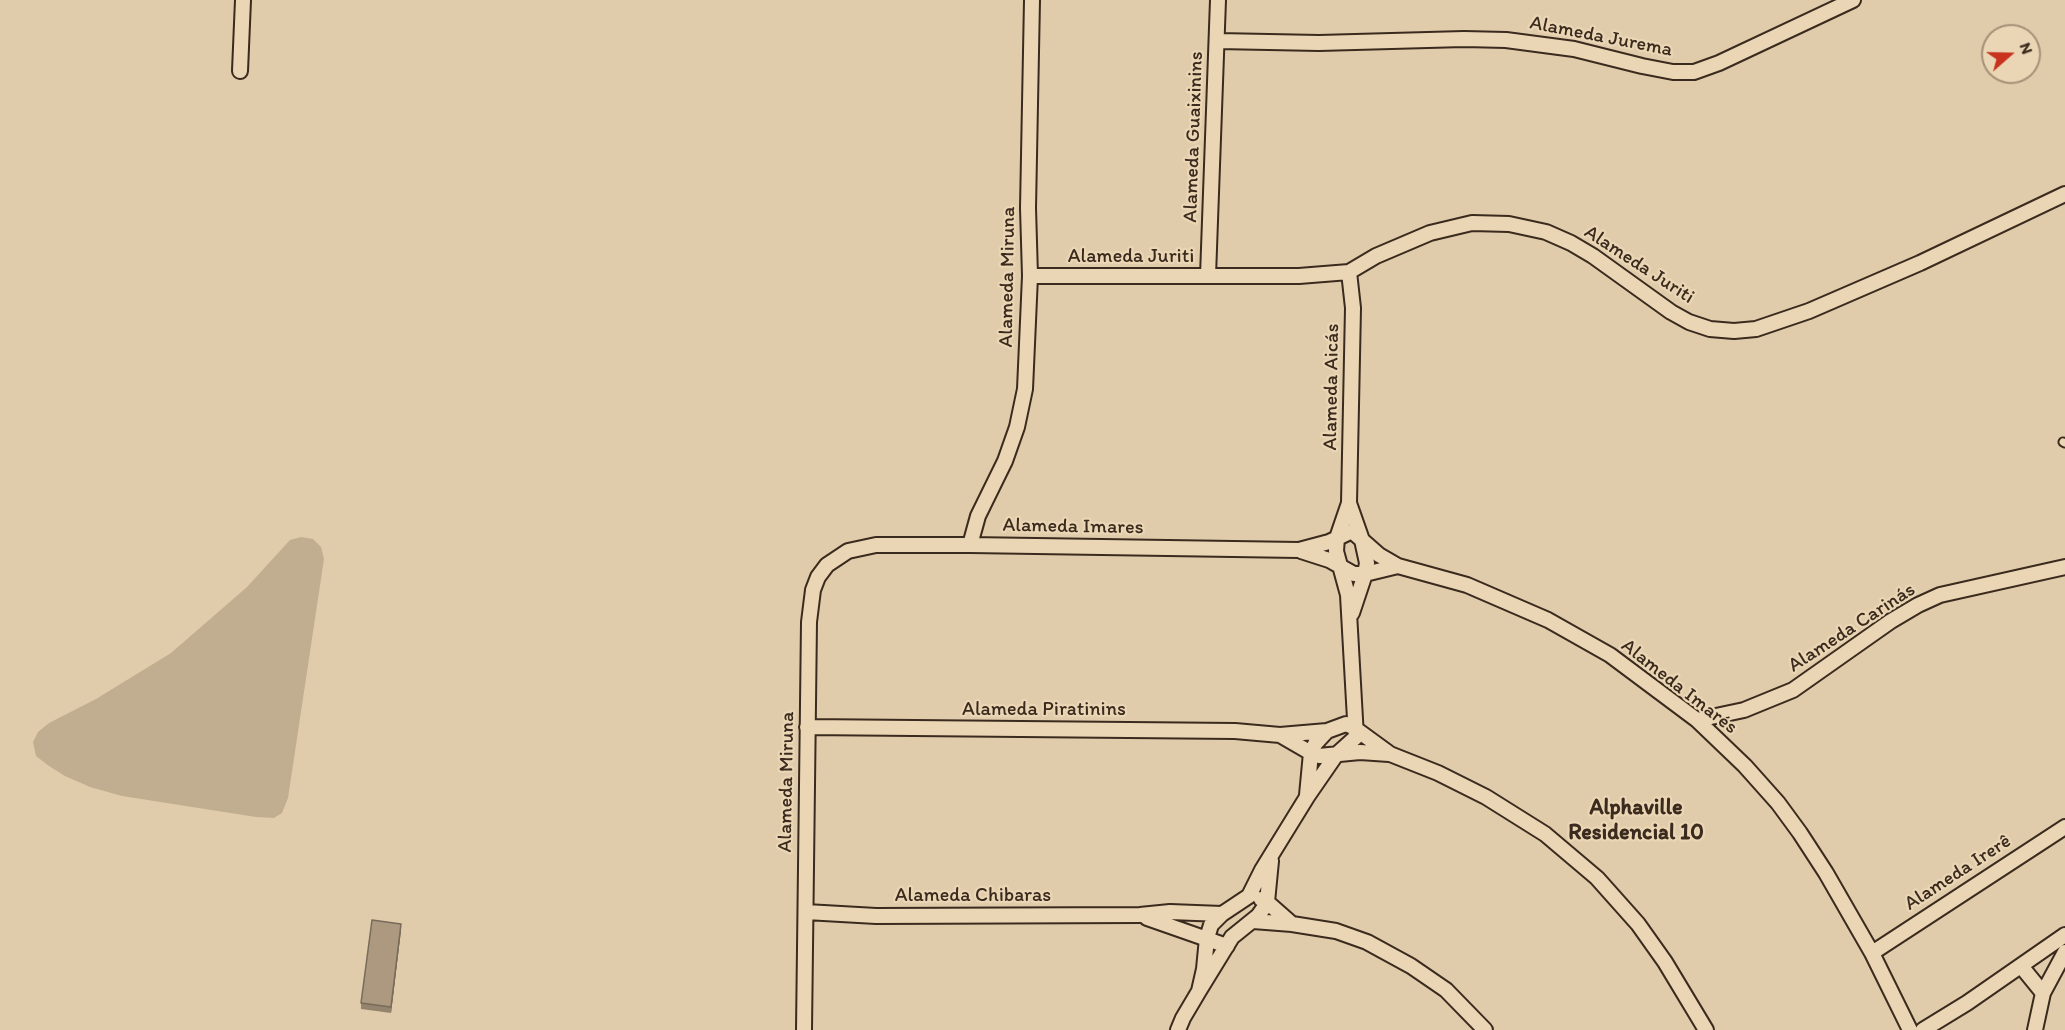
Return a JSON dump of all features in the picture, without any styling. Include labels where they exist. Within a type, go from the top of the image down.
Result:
[{"type":"street","points":[[240,71],[243,0]]},
{"type":"street","name":"Alameda Miruna","points":[[970,545],[978,516],[1005,461],[1017,428],[1024,388],[1030,276],[1028,208],[1032,0]]},
{"type":"street","name":"Alameda Guaixinins","points":[[1209,276],[1218,0]]},
{"type":"street","name":"Alameda Jurema","points":[[1218,41],[1319,43],[1506,40],[1574,49],[1673,72],[1694,72],[1719,63],[1853,0]]},
{"type":"street","name":"Alameda Juriti","points":[[1030,276],[1299,276],[1349,272],[1376,255],[1430,233],[1472,223],[1509,224],[1546,232],[1571,243],[1593,255],[1671,312],[1689,322],[1710,329],[1734,331],[1756,329],[1809,311],[1910,267],[2065,194]]},
{"type":"street","name":"Alameda Aicás","points":[[1349,272],[1353,332],[1349,503],[1337,538],[1336,551],[1348,595],[1357,731]]},
{"type":"street","name":"Alameda Aicás","points":[[1349,503],[1362,540],[1367,563],[1350,617]]},
{"type":"street","points":[[1299,550],[1320,545],[1350,532],[1379,555],[1398,566]]},
{"type":"street","name":"Alameda Imares","points":[[848,550],[876,545],[970,545],[1299,550]]},
{"type":"street","name":"Alameda Miruna","points":[[804,1030],[809,622],[813,590],[818,577],[835,557],[848,550]]},
{"type":"street","points":[[1299,550],[1329,560],[1354,574],[1365,574],[1398,566]]},
{"type":"street","name":"Alameda Imarés","points":[[1398,566],[1467,585],[1548,620],[1610,656],[1697,720],[1745,766],[1778,803],[1826,873],[1872,952],[1910,1030]]},
{"type":"street","name":"Alameda Carinás","points":[[1697,720],[1744,710],[1793,690],[1891,621],[1941,595],[2065,567]]},
{"type":"street","name":"Alameda Aicás","points":[[1311,753],[1319,738],[1334,728],[1353,685]]},
{"type":"street","points":[[1334,728],[1350,725],[1390,754],[1438,773],[1486,796],[1545,834],[1597,878],[1638,924],[1665,962],[1706,1030]]},
{"type":"street","name":"Alameda Piratinins","points":[[807,727],[1235,731],[1280,735],[1334,728]]},
{"type":"street","points":[[1199,991],[1204,969],[1206,939],[1211,925],[1222,914],[1249,896],[1307,797],[1336,755],[1353,741],[1357,731]]},
{"type":"street","points":[[1280,735],[1311,753],[1327,756],[1360,752],[1390,754]]},
{"type":"street","points":[[1307,797],[1311,753]]},
{"type":"street","name":"Alameda Irerê","points":[[1872,952],[2065,827]]},
{"type":"street","points":[[1178,1030],[1227,946],[1238,932],[1253,921],[1267,902],[1273,853]]},
{"type":"street","points":[[1249,896],[1267,902],[1292,924]]},
{"type":"street","name":"Alameda Chibaras","points":[[806,912],[876,916],[1140,915]]},
{"type":"street","points":[[1140,915],[1170,912],[1222,914]]},
{"type":"street","points":[[1140,915],[1227,946]]},
{"type":"street","points":[[1253,921],[1336,931],[1367,942],[1411,966],[1446,990],[1485,1030]]},
{"type":"street","points":[[1923,1030],[2065,935]]},
{"type":"street","points":[[2035,1030],[2043,993],[2065,952]]},
{"type":"street","points":[[2021,966],[2043,993]]},
{"type":"shaded area","points":[[301,537],[313,539],[321,547],[324,559],[288,798],[282,813],[274,818],[256,817],[122,796],[90,787],[65,776],[36,756],[33,742],[38,732],[49,723],[96,699],[171,653],[247,587],[290,540]]},
{"type":"building","points":[[372,920],[401,924],[391,1007],[361,1003]]},
{"type":"district","name":"Alphaville Residencial 10","points":[[1636,820]]}]
